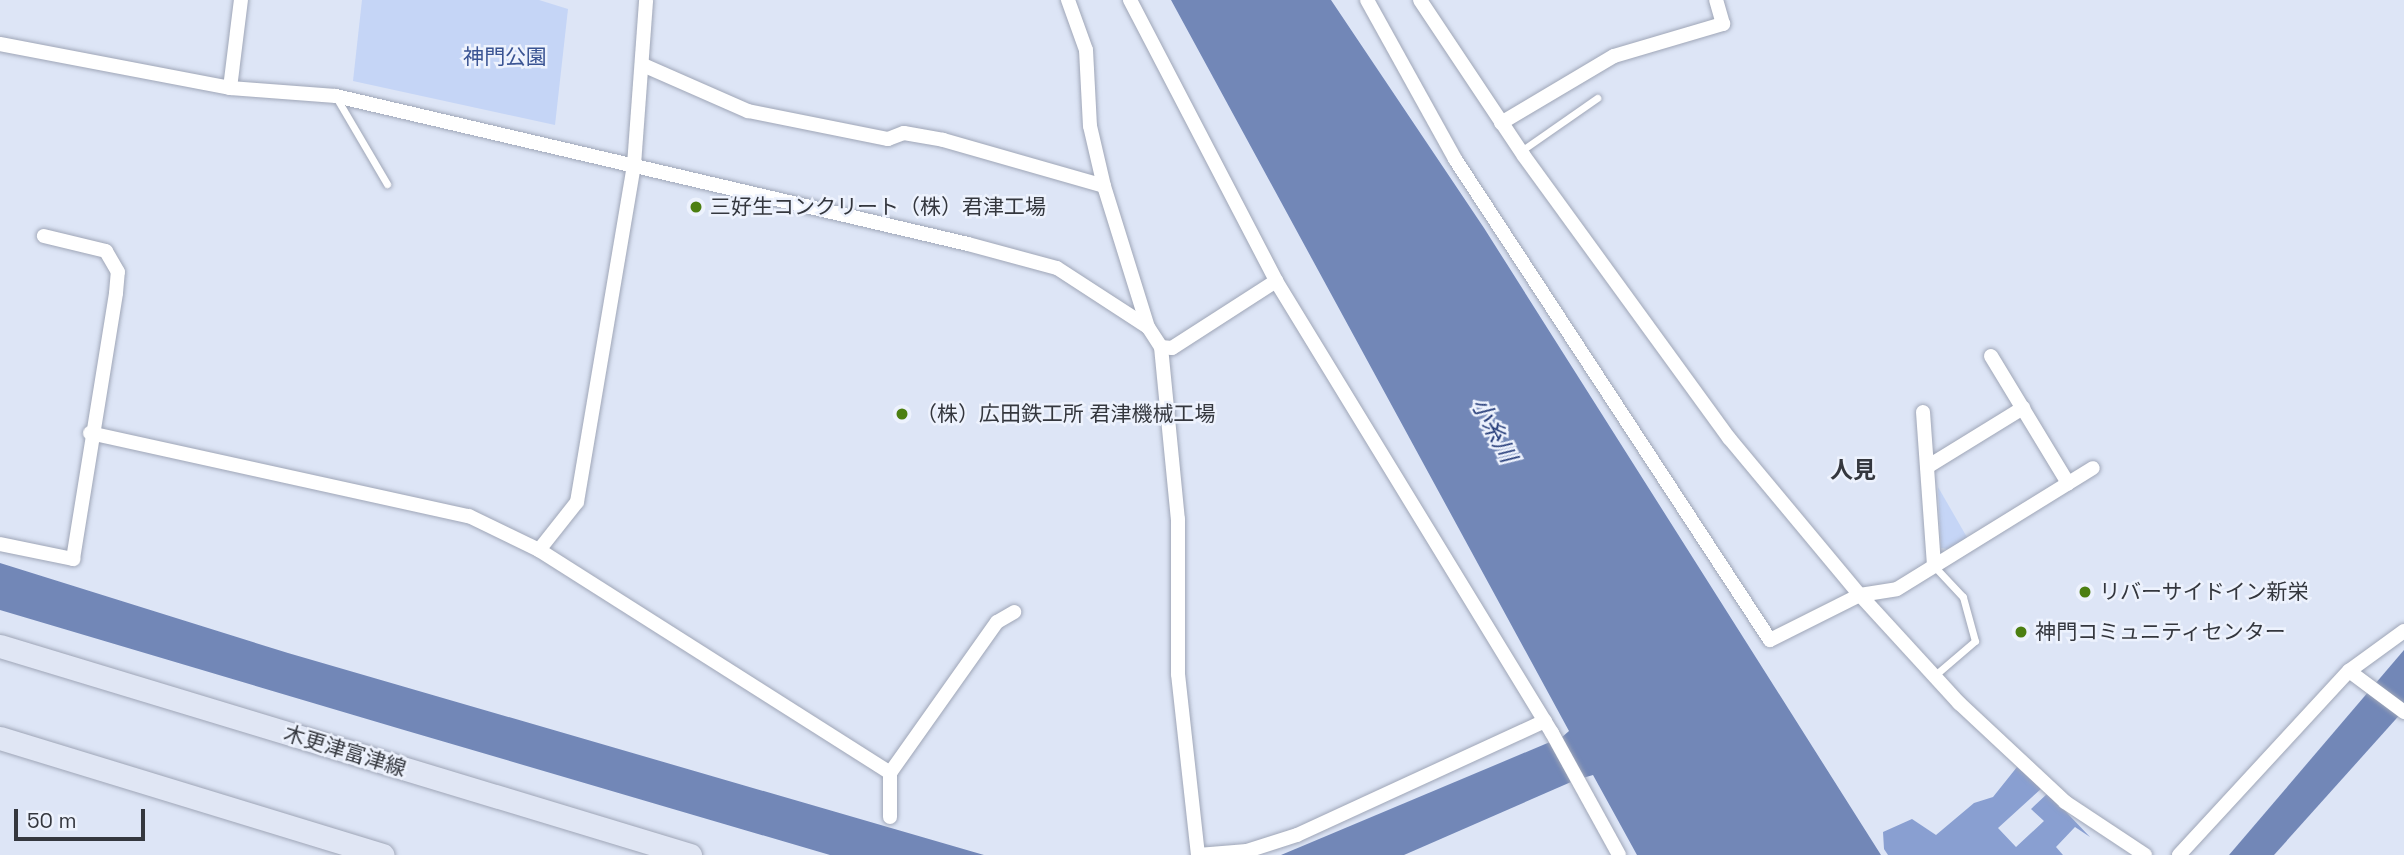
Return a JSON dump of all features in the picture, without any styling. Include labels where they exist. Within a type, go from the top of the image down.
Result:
[{"type":"main road","name":"木更津富津線","points":[[0,646],[690,855]]},
{"type":"main road","points":[[0,738],[382,855]]},
{"type":"street","points":[[230,88],[242,0]]},
{"type":"street","points":[[540,550],[577,502],[634,165],[646,0]]},
{"type":"street","points":[[1068,0],[1086,50],[1090,126],[1104,186],[1148,327],[1161,347],[1178,519],[1178,674],[1198,855],[1247,851],[1297,835],[1548,727]]},
{"type":"street","points":[[1130,0],[1276,281],[1548,727],[1619,855]]},
{"type":"street","points":[[1367,0],[1455,159],[1770,640],[1860,595],[1897,589],[2093,468]]},
{"type":"street","points":[[1420,0],[1520,152],[1729,438],[1860,595],[1934,676],[2065,802],[2145,855]]},
{"type":"street","points":[[1501,123],[1614,56],[1723,24],[1716,0]]},
{"type":"street","points":[[0,44],[230,88],[336,96],[1057,268],[1148,327]]},
{"type":"street","points":[[643,65],[748,111],[888,139],[904,133],[943,140],[1104,186]]},
{"type":"street","points":[[0,544],[73,559],[90,433],[118,272],[106,251],[44,236]]},
{"type":"street","points":[[1161,347],[1172,348],[1276,281]]},
{"type":"street","points":[[1991,356],[2068,483]]},
{"type":"street","points":[[1927,467],[2023,408]]},
{"type":"street","points":[[1923,412],[1934,566]]},
{"type":"street","points":[[90,433],[469,516],[540,550],[890,773]]},
{"type":"street","points":[[890,817],[890,773],[997,622],[1014,612]]},
{"type":"street","points":[[2179,855],[2350,671],[2404,631]]},
{"type":"street","points":[[2350,671],[2365,678],[2404,712]]},
{"type":"lane","points":[[336,96],[387,184]]},
{"type":"lane","points":[[1520,152],[1597,98]]},
{"type":"lane","points":[[1934,566],[1963,597],[1975,641],[1934,676]]},
{"type":"green space","name":"神門公園","points":[[362,0],[539,0],[568,9],[555,125],[353,81]]},
{"type":"green space","points":[[1938,487],[1968,539],[1947,549],[1941,548]]},
{"type":"shaded area","points":[[2017,767],[2042,788],[1998,828],[2016,847],[2044,821],[2031,809],[2048,793],[2090,837],[2075,827],[2056,847],[2063,855],[1888,855],[1884,849],[1883,832],[1912,819],[1936,835],[1974,803],[1993,797]]},
{"type":"water","name":"小糸川","points":[[1171,0],[1331,0],[1484,228],[1881,855],[1637,855],[1593,775],[1583,778],[1561,738],[1569,731]]},
{"type":"water","points":[[0,563],[288,653],[984,855],[830,855],[404,730],[0,610]]},
{"type":"water","points":[[2404,650],[2404,710],[2274,855],[2229,855]]},
{"type":"water","points":[[1550,742],[1571,782],[1404,855],[1281,855]]},
{"type":"place","name":"三好生コンクリート（株）君津工場","points":[[696,207]]},
{"type":"place","name":"（株）広田鉄工所 君津機械工場","points":[[902,414]]},
{"type":"place","name":"リバーサイドイン新栄","points":[[2085,592]]},
{"type":"place","name":"神門コミュニティセンター","points":[[2021,632]]},
{"type":"district","name":"人見","points":[[1853,470]]}]
